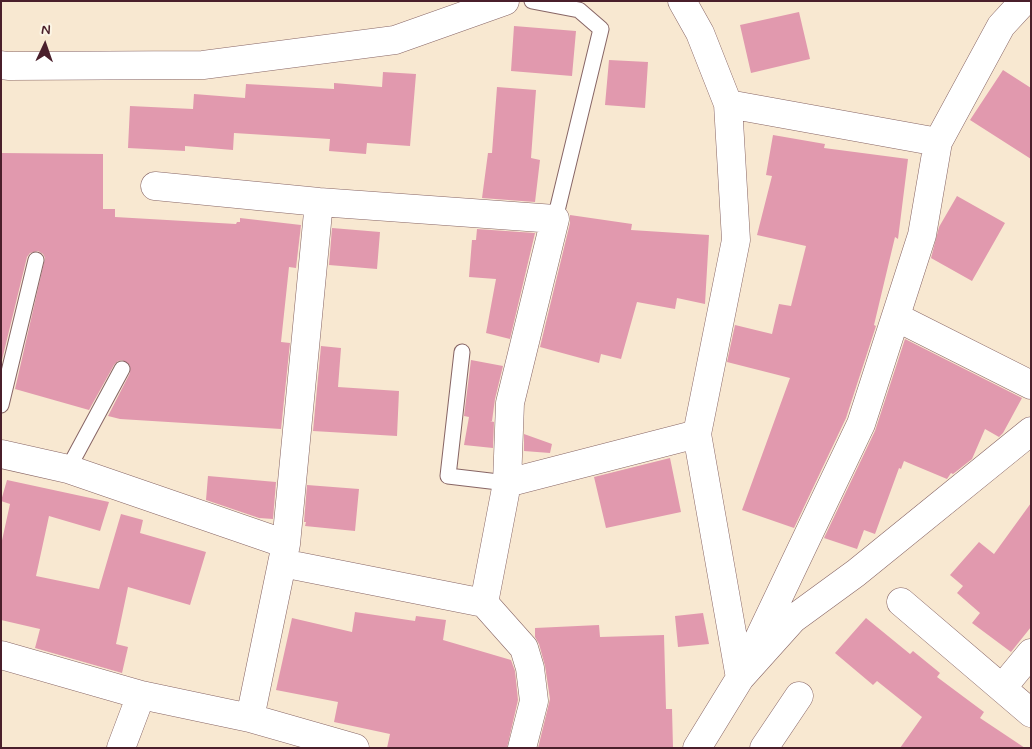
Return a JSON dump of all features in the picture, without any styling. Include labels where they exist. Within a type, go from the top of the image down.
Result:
[{"type":"street","points":[[1,65],[183,65],[222,62],[395,40],[504,1]]},
{"type":"street","points":[[682,1],[700,33],[728,104],[736,240],[697,434],[740,678]]},
{"type":"street","points":[[697,748],[740,678],[861,424],[922,235],[938,142],[1001,26],[1024,1]]},
{"type":"street","points":[[728,104],[938,142]]},
{"type":"street","points":[[155,186],[319,202],[555,219],[510,403],[507,483],[484,603]]},
{"type":"street","points":[[250,718],[284,554],[319,202]]},
{"type":"street","points":[[896,317],[1031,385]]},
{"type":"street","points":[[740,678],[793,619],[856,573],[1031,431]]},
{"type":"street","points":[[507,483],[697,434]]},
{"type":"street","points":[[1,454],[68,469],[284,554],[484,603],[524,648],[530,668],[534,701],[522,748]]},
{"type":"street","points":[[901,602],[1031,713]]},
{"type":"street","points":[[1002,688],[1031,653]]},
{"type":"street","points":[[1,655],[141,695],[250,718],[355,748]]},
{"type":"street","points":[[121,748],[141,695]]},
{"type":"street","points":[[764,748],[798,696]]},
{"type":"lane","points":[[532,1],[579,10],[601,29],[555,219]]},
{"type":"lane","points":[[1,405],[36,260]]},
{"type":"lane","points":[[462,352],[448,476],[507,483]]},
{"type":"lane","points":[[68,469],[122,368]]},
{"type":"building","points":[[799,12],[810,59],[751,73],[740,25]]},
{"type":"building","points":[[514,26],[576,31],[572,76],[511,71]]},
{"type":"building","points":[[609,60],[648,62],[645,108],[605,105]]},
{"type":"building","points":[[1003,70],[1031,88],[1031,159],[970,120]]},
{"type":"building","points":[[383,72],[416,74],[410,146],[367,143],[366,154],[329,151],[330,139],[234,133],[233,150],[185,146],[185,151],[128,148],[130,106],[193,109],[194,94],[245,98],[246,84],[334,89],[334,83],[382,87]]},
{"type":"building","points":[[497,87],[536,90],[531,158],[540,160],[535,202],[482,198],[488,153],[492,153]]},
{"type":"building","points":[[773,135],[825,144],[824,148],[908,159],[898,239],[895,237],[874,325],[876,326],[846,418],[794,528],[742,510],[790,378],[727,362],[735,325],[772,334],[779,304],[791,306],[806,246],[757,235],[772,176],[766,175]]},
{"type":"building","points":[[1,153],[103,154],[103,209],[115,209],[115,217],[236,224],[240,222],[240,218],[301,225],[296,268],[289,267],[281,342],[290,343],[281,429],[120,419],[108,416],[130,373],[130,365],[122,360],[114,365],[89,410],[15,389],[45,258],[38,251],[30,253],[27,257],[1,364]]},
{"type":"building","points":[[957,196],[1005,223],[972,281],[931,258],[939,227]]},
{"type":"building","points":[[570,215],[632,224],[631,230],[709,235],[705,304],[677,298],[675,309],[637,302],[621,359],[601,354],[599,363],[540,347],[570,223]]},
{"type":"building","points":[[332,228],[380,232],[377,269],[329,265]]},
{"type":"building","points":[[477,229],[535,233],[510,339],[486,333],[496,279],[469,277],[472,240],[476,240]]},
{"type":"building","points":[[905,339],[1022,398],[1003,433],[999,437],[985,429],[972,459],[953,474],[951,473],[947,479],[904,461],[901,469],[899,468],[875,534],[864,530],[857,549],[824,538],[875,431]]},
{"type":"building","points":[[321,346],[341,348],[338,387],[399,391],[397,436],[313,431]]},
{"type":"building","points":[[471,360],[503,366],[492,421],[490,421],[494,422],[493,448],[464,445],[469,417],[464,416]]},
{"type":"building","points":[[524,434],[552,444],[550,453],[524,451]]},
{"type":"building","points":[[670,458],[681,512],[606,528],[594,477]]},
{"type":"building","points":[[208,476],[276,482],[273,519],[259,518],[206,500]]},
{"type":"building","points":[[7,480],[109,502],[100,531],[49,516],[36,576],[99,589],[121,514],[143,520],[140,533],[206,552],[190,605],[128,587],[116,644],[128,647],[122,673],[35,648],[40,629],[1,620],[1,545],[10,504],[1,501]]},
{"type":"building","points":[[307,485],[359,489],[355,531],[305,526]]},
{"type":"building","points":[[1031,503],[1031,627],[1011,652],[972,623],[980,613],[957,593],[963,586],[950,575],[979,542],[994,554]]},
{"type":"building","points":[[355,612],[415,621],[416,616],[446,620],[443,640],[511,660],[515,671],[518,700],[507,748],[387,748],[390,734],[334,722],[338,702],[276,690],[292,618],[352,632]]},
{"type":"building","points":[[703,613],[709,644],[678,647],[675,616]]},
{"type":"building","points":[[866,618],[910,654],[913,651],[940,673],[937,677],[984,712],[980,718],[1025,748],[900,748],[922,717],[877,681],[873,685],[835,653]]},
{"type":"building","points":[[599,625],[600,637],[664,635],[666,709],[672,709],[673,748],[538,748],[550,699],[545,666],[535,637],[535,628]]}]
